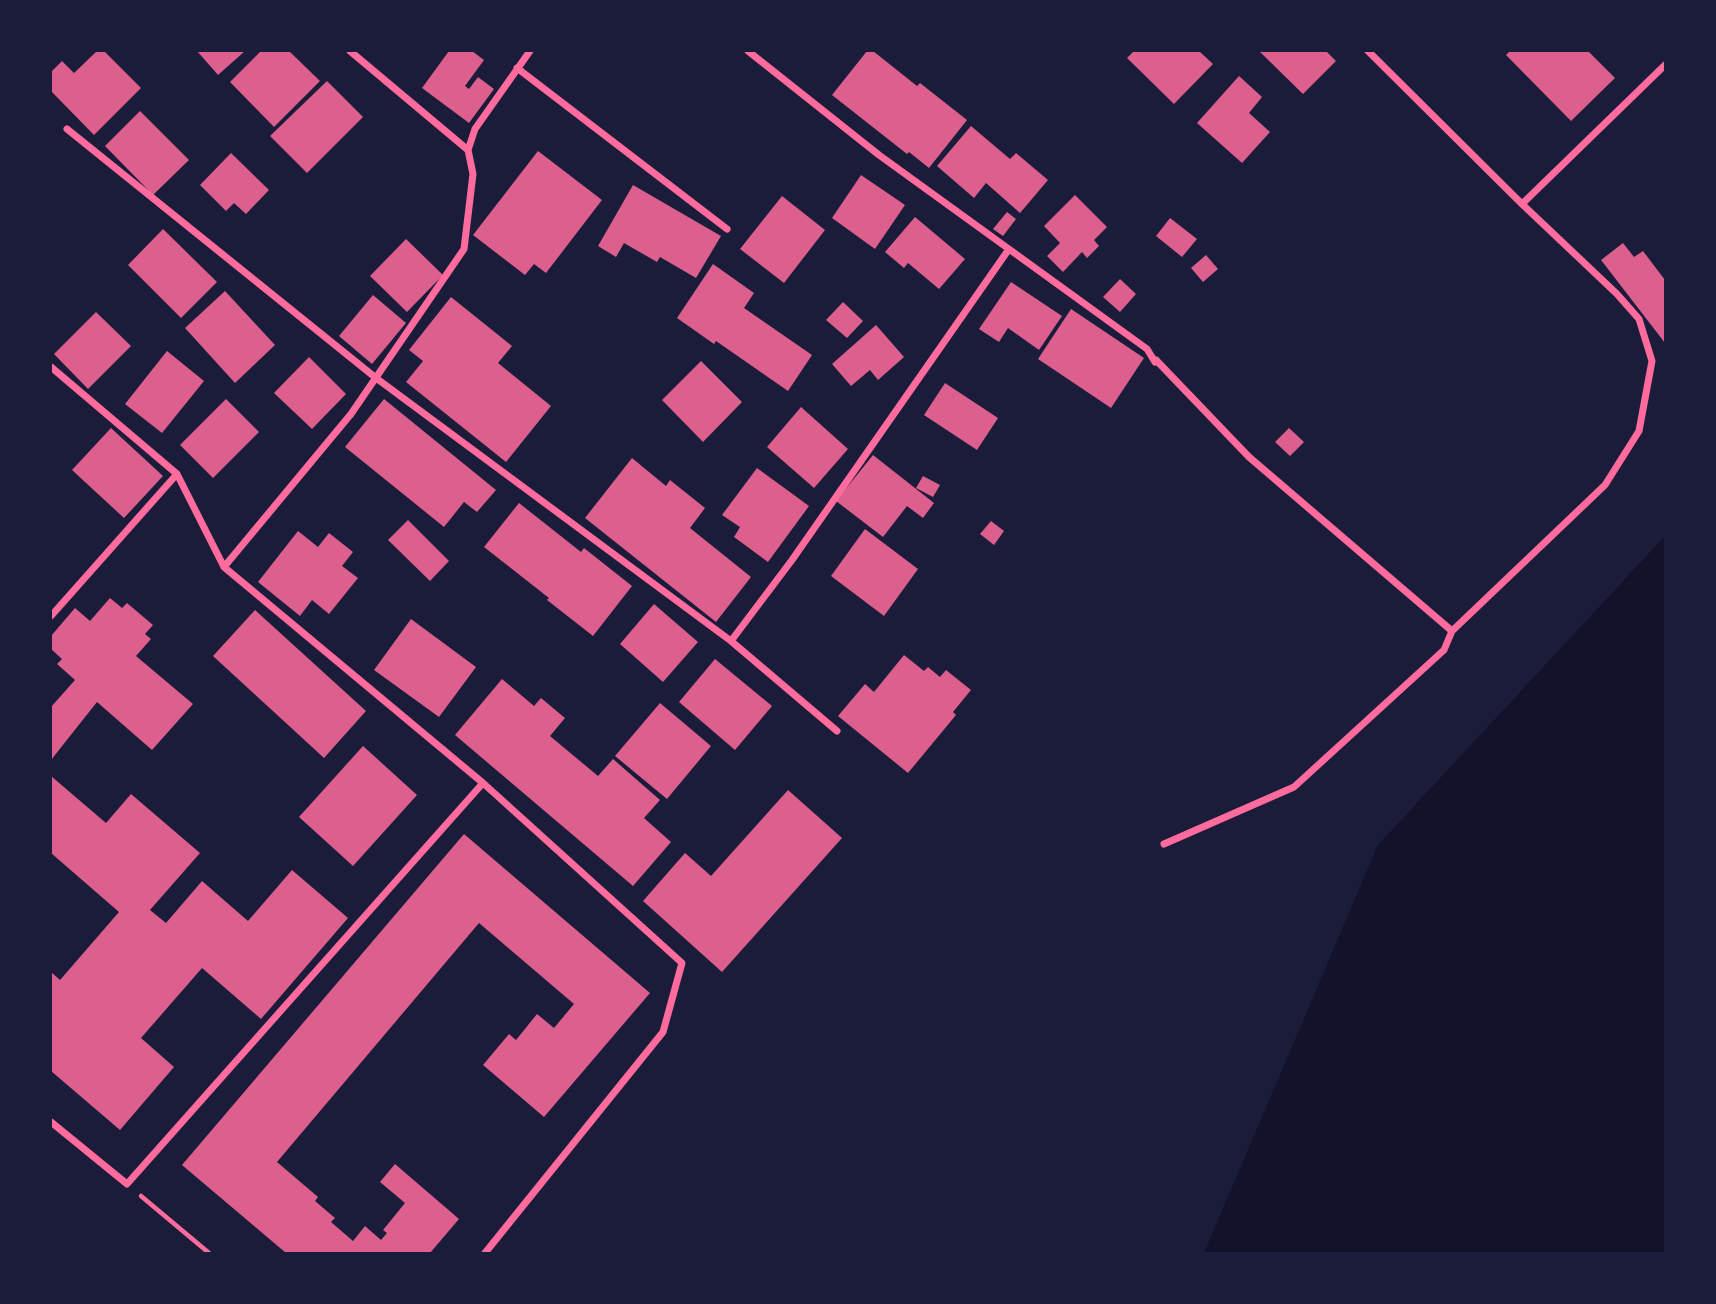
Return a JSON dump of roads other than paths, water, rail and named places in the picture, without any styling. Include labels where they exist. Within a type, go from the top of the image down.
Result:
[{"type":"street","points":[[350,51],[468,150]]},
{"type":"street","points":[[224,567],[351,414],[464,249],[474,174],[468,150],[475,128],[530,51]]},
{"type":"street","points":[[748,51],[879,155],[1147,349],[1155,362],[1156,360],[1249,457],[1452,631]]},
{"type":"street","points":[[1164,844],[1294,787],[1444,650],[1452,631],[1605,485],[1639,431],[1652,361],[1639,320],[1617,295],[1368,51]]},
{"type":"street","points":[[1522,204],[1665,65]]},
{"type":"street","points":[[517,68],[727,229]]},
{"type":"street","points":[[67,129],[376,378],[731,641],[837,731]]},
{"type":"street","points":[[731,641],[792,559],[1009,249]]},
{"type":"street","points":[[51,367],[177,474],[224,567],[483,783],[682,963],[663,1032],[485,1253]]},
{"type":"street","points":[[51,616],[177,474]]},
{"type":"street","points":[[51,1122],[127,1184],[483,783]]}]
